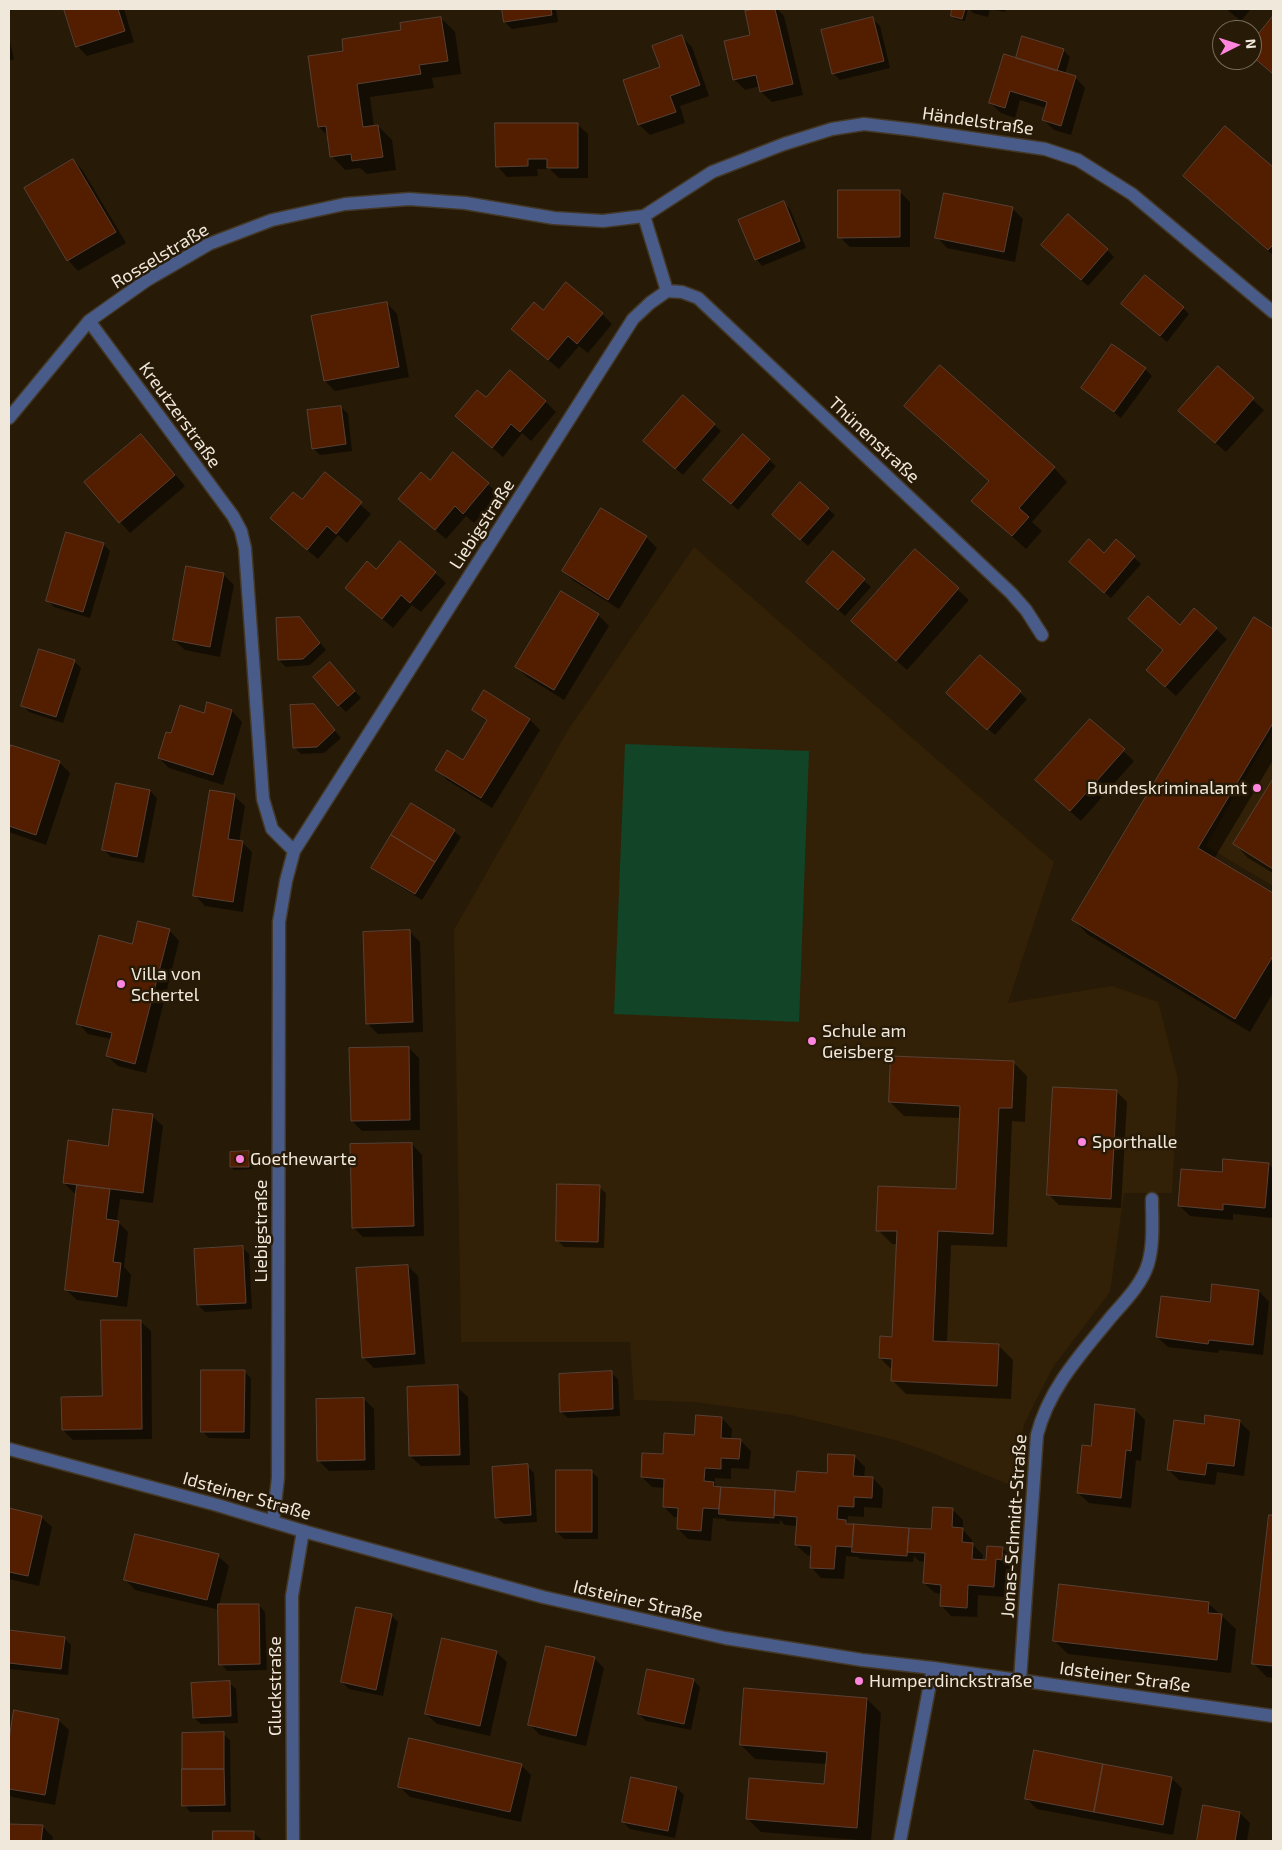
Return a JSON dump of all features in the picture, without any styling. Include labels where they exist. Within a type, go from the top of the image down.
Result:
[{"type":"street","name":"Händelstraße","points":[[644,216],[712,172],[784,144],[832,129],[864,124],[1045,149],[1078,160],[1132,194],[1273,312]]},
{"type":"street","name":"Rosselstraße","points":[[9,418],[89,321],[147,280],[209,244],[272,220],[344,204],[409,200],[465,203],[563,218],[603,221],[644,216]]},
{"type":"street","points":[[644,216],[667,291]]},
{"type":"street","name":"Thünenstraße","points":[[667,291],[682,292],[698,298],[706,305],[1011,592],[1026,610],[1042,635]]},
{"type":"street","name":"Liebigstraße","points":[[272,1522],[278,1478],[279,922],[286,881],[294,851],[633,319],[650,303],[667,291]]},
{"type":"street","name":"Kreutzerstraße","points":[[89,321],[233,516],[241,530],[245,548],[263,799],[272,829],[294,851]]},
{"type":"street","name":"Jonas-Schmidt-Straße","points":[[1020,1680],[1037,1435],[1040,1422],[1050,1399],[1074,1362],[1130,1294],[1147,1265],[1150,1251],[1152,1200]]},
{"type":"street","name":"Idsteiner Straße","points":[[9,1449],[217,1505],[303,1531],[543,1597],[725,1638],[862,1660],[933,1668],[1273,1716]]},
{"type":"street","name":"Gluckstraße","points":[[293,1841],[292,1596],[303,1531]]},
{"type":"street","points":[[900,1841],[933,1668]]},
{"type":"shaded area","name":"Schule am Geisberg","points":[[694,547],[1054,862],[1008,1003],[1112,986],[1158,1002],[1178,1079],[1172,1193],[1124,1193],[1110,1292],[1053,1367],[1024,1424],[1015,1487],[930,1452],[895,1440],[791,1415],[694,1402],[634,1400],[630,1342],[461,1342],[454,930],[568,730]]},
{"type":"shaded area","name":"Bundeskriminalamt","points":[[1273,729],[1273,886],[1206,846]]},
{"type":"green space","points":[[625,744],[809,751],[799,1022],[614,1014]]},
{"type":"building","points":[[64,9],[118,9],[125,31],[76,47]]},
{"type":"building","points":[[502,9],[551,9],[552,15],[504,22]]},
{"type":"building","points":[[775,9],[793,84],[760,92],[756,75],[733,80],[724,41],[750,35],[745,11]]},
{"type":"building","points":[[952,9],[965,9],[962,19],[951,16]]},
{"type":"building","points":[[1273,16],[1273,74],[1262,65],[1262,30]]},
{"type":"building","points":[[441,17],[448,61],[419,65],[421,74],[357,84],[363,127],[378,125],[383,157],[352,161],[351,154],[330,157],[326,126],[318,127],[308,56],[343,51],[342,39],[401,30],[400,23]]},
{"type":"building","points":[[873,17],[884,61],[832,74],[821,30]]},
{"type":"building","points":[[682,35],[700,85],[670,96],[676,112],[638,125],[623,80],[660,67],[652,46]]},
{"type":"building","points":[[1022,36],[1064,49],[1057,71],[1016,58]]},
{"type":"building","points":[[1004,54],[1076,76],[1061,126],[1042,120],[1047,102],[1010,91],[1005,108],[989,103]]},
{"type":"building","points":[[495,123],[578,123],[578,168],[547,168],[547,159],[528,159],[528,166],[496,167]]},
{"type":"building","points":[[1225,126],[1273,167],[1273,245],[1268,250],[1183,176]]},
{"type":"building","points":[[73,159],[116,232],[67,261],[24,188]]},
{"type":"building","points":[[838,190],[900,190],[900,237],[838,238]]},
{"type":"building","points":[[944,193],[1013,207],[1004,252],[935,238]]},
{"type":"building","points":[[784,201],[800,241],[755,260],[738,220]]},
{"type":"building","points":[[1068,214],[1108,249],[1081,280],[1041,245]]},
{"type":"building","points":[[1145,275],[1184,307],[1160,336],[1121,304]]},
{"type":"building","points":[[566,282],[603,313],[577,344],[568,336],[548,360],[511,329],[534,302],[543,310]]},
{"type":"building","points":[[387,302],[399,367],[324,381],[311,316]]},
{"type":"building","points":[[1112,344],[1146,368],[1114,412],[1081,388]]},
{"type":"building","points":[[940,365],[1055,467],[1019,508],[1029,517],[1012,536],[971,501],[989,481],[904,406]]},
{"type":"building","points":[[1218,366],[1254,398],[1215,443],[1178,411]]},
{"type":"building","points":[[510,370],[546,401],[520,432],[511,424],[492,448],[455,416],[477,390],[486,397]]},
{"type":"building","points":[[683,395],[715,424],[675,469],[643,441]]},
{"type":"building","points":[[341,406],[346,444],[312,449],[307,410]]},
{"type":"building","points":[[141,434],[175,475],[119,523],[84,482]]},
{"type":"building","points":[[743,434],[770,459],[731,504],[703,480]]},
{"type":"building","points":[[453,452],[489,483],[463,514],[455,506],[435,530],[398,499],[421,472],[430,480]]},
{"type":"building","points":[[325,472],[362,502],[336,534],[327,526],[307,550],[270,518],[293,492],[302,499]]},
{"type":"building","points":[[800,482],[829,508],[800,540],[772,515]]},
{"type":"building","points":[[601,508],[647,536],[608,600],[562,571]]},
{"type":"building","points":[[66,532],[104,543],[83,612],[46,601]]},
{"type":"building","points":[[1089,539],[1104,553],[1116,539],[1135,556],[1104,593],[1069,562]]},
{"type":"building","points":[[400,541],[436,572],[410,603],[401,595],[382,619],[345,588],[367,561],[376,569]]},
{"type":"building","points":[[915,549],[959,588],[896,661],[851,621]]},
{"type":"building","points":[[833,551],[865,579],[838,610],[806,582]]},
{"type":"building","points":[[186,566],[224,573],[210,647],[173,640]]},
{"type":"building","points":[[561,591],[599,614],[554,690],[515,667]]},
{"type":"building","points":[[1148,596],[1180,625],[1194,608],[1217,628],[1165,687],[1146,670],[1163,650],[1128,619]]},
{"type":"building","points":[[300,617],[320,643],[303,659],[278,660],[276,618]]},
{"type":"building","points":[[1254,617],[1273,629],[1273,723],[1198,848],[1273,893],[1273,956],[1235,1019],[1072,920]]},
{"type":"building","points":[[39,649],[75,660],[56,717],[21,706]]},
{"type":"building","points":[[980,655],[1021,691],[987,730],[946,693]]},
{"type":"building","points":[[330,662],[355,691],[338,706],[313,677]]},
{"type":"building","points":[[484,690],[530,719],[481,798],[435,770],[447,750],[463,760],[487,720],[472,710]]},
{"type":"building","points":[[207,702],[232,710],[213,775],[158,758],[166,732],[171,733],[180,705],[204,713]]},
{"type":"building","points":[[314,704],[335,730],[317,747],[293,748],[290,705]]},
{"type":"building","points":[[1090,719],[1125,749],[1070,811],[1035,780]]},
{"type":"building","points":[[11,745],[60,761],[36,835],[9,826],[9,751]]},
{"type":"building","points":[[1273,779],[1273,869],[1233,844]]},
{"type":"building","points":[[116,783],[150,790],[137,857],[102,850]]},
{"type":"building","points":[[210,790],[235,794],[228,839],[243,841],[233,902],[193,896]]},
{"type":"building","points":[[411,803],[455,830],[435,862],[391,835]]},
{"type":"building","points":[[391,835],[435,862],[415,894],[371,868]]},
{"type":"building","name":"Villa von Schertel","points":[[138,921],[170,929],[135,1064],[106,1056],[112,1033],[76,1024],[99,935],[132,944]]},
{"type":"building","points":[[410,930],[413,1022],[366,1024],[363,932]]},
{"type":"building","points":[[409,1047],[410,1120],[351,1121],[349,1048]]},
{"type":"building","points":[[891,1056],[1014,1061],[1012,1108],[999,1108],[993,1234],[938,1231],[933,1341],[999,1344],[997,1386],[891,1381],[892,1359],[879,1358],[880,1336],[892,1337],[897,1231],[876,1231],[878,1186],[956,1189],[960,1106],[889,1102]]},
{"type":"building","name":"Sporthalle","points":[[1053,1087],[1117,1090],[1111,1199],[1047,1195]]},
{"type":"building","points":[[113,1109],[153,1114],[143,1193],[63,1183],[68,1140],[108,1146]]},
{"type":"building","points":[[412,1143],[414,1226],[352,1228],[350,1144]]},
{"type":"building","name":"Goethewarte","points":[[249,1151],[249,1167],[230,1167],[230,1152]]},
{"type":"building","points":[[1223,1159],[1269,1163],[1265,1208],[1223,1204],[1223,1210],[1178,1206],[1181,1169],[1222,1172]]},
{"type":"building","points":[[557,1184],[600,1185],[598,1242],[556,1241]]},
{"type":"building","points":[[77,1185],[110,1189],[106,1219],[119,1221],[113,1262],[121,1263],[117,1297],[65,1290]]},
{"type":"building","points":[[243,1246],[246,1303],[197,1305],[194,1249]]},
{"type":"building","points":[[408,1265],[415,1354],[362,1358],[356,1268]]},
{"type":"building","points":[[1212,1284],[1259,1290],[1253,1345],[1209,1340],[1208,1344],[1156,1337],[1161,1296],[1210,1302]]},
{"type":"building","points":[[101,1320],[141,1320],[142,1429],[62,1430],[61,1397],[102,1396]]},
{"type":"building","points":[[201,1370],[245,1370],[244,1432],[201,1432]]},
{"type":"building","points":[[612,1371],[613,1409],[560,1412],[559,1374]]},
{"type":"building","points":[[458,1385],[460,1455],[409,1456],[407,1387]]},
{"type":"building","points":[[364,1398],[365,1460],[317,1461],[316,1399]]},
{"type":"building","points":[[1095,1404],[1135,1409],[1131,1451],[1126,1450],[1121,1498],[1077,1493],[1082,1445],[1091,1446]]},
{"type":"building","points":[[696,1415],[722,1417],[721,1438],[741,1439],[739,1459],[721,1458],[721,1469],[705,1468],[704,1481],[714,1482],[713,1486],[721,1487],[719,1509],[703,1508],[701,1531],[677,1529],[678,1508],[663,1507],[664,1479],[641,1477],[642,1453],[663,1454],[664,1433],[694,1435]]},
{"type":"building","points":[[1205,1415],[1240,1420],[1234,1466],[1207,1463],[1205,1475],[1167,1470],[1174,1420],[1204,1424]]},
{"type":"building","points":[[828,1454],[855,1455],[853,1476],[873,1477],[872,1498],[854,1497],[854,1507],[838,1506],[837,1519],[846,1520],[846,1524],[854,1524],[852,1547],[836,1546],[834,1569],[810,1568],[811,1546],[795,1545],[797,1517],[774,1515],[775,1490],[795,1492],[797,1471],[827,1473]]},
{"type":"building","points":[[528,1464],[531,1515],[495,1518],[492,1467]]},
{"type":"building","points":[[556,1470],[592,1470],[592,1532],[556,1532]]},
{"type":"building","points":[[721,1487],[775,1490],[774,1518],[719,1514]]},
{"type":"building","points":[[933,1507],[953,1508],[952,1527],[963,1528],[962,1542],[973,1543],[972,1559],[986,1560],[987,1546],[1003,1547],[1002,1560],[996,1559],[994,1587],[968,1585],[967,1608],[940,1606],[941,1585],[923,1583],[925,1553],[907,1552],[909,1528],[931,1529]]},
{"type":"building","points":[[9,1508],[42,1516],[28,1576],[9,1572]]},
{"type":"building","points":[[1269,1515],[1273,1515],[1273,1666],[1252,1664]]},
{"type":"building","points":[[854,1524],[909,1528],[907,1556],[852,1552]]},
{"type":"building","points":[[135,1534],[219,1554],[207,1600],[124,1580]]},
{"type":"building","points":[[1059,1584],[1209,1602],[1208,1613],[1222,1614],[1217,1660],[1053,1641]]},
{"type":"building","points":[[218,1604],[259,1604],[260,1664],[219,1665]]},
{"type":"building","points":[[356,1607],[392,1614],[376,1690],[341,1682]]},
{"type":"building","points":[[9,1630],[65,1637],[61,1669],[9,1663]]},
{"type":"building","points":[[442,1638],[497,1651],[480,1726],[425,1714]]},
{"type":"building","points":[[546,1646],[595,1657],[576,1736],[528,1725]]},
{"type":"building","points":[[647,1669],[694,1679],[684,1724],[638,1714]]},
{"type":"building","points":[[230,1681],[231,1716],[193,1718],[191,1683]]},
{"type":"building","points":[[744,1688],[867,1698],[857,1828],[746,1819],[749,1778],[824,1784],[827,1752],[740,1745]]},
{"type":"building","points":[[14,1710],[59,1719],[45,1795],[9,1789],[9,1740]]},
{"type":"building","points":[[224,1732],[224,1769],[182,1769],[182,1733]]},
{"type":"building","points":[[409,1738],[522,1764],[510,1812],[398,1787]]},
{"type":"building","points":[[1034,1750],[1103,1764],[1094,1812],[1025,1799]]},
{"type":"building","points":[[1103,1764],[1172,1777],[1163,1825],[1094,1812]]},
{"type":"building","points":[[182,1769],[224,1769],[225,1805],[182,1806]]},
{"type":"building","points":[[631,1777],[677,1787],[668,1831],[622,1822]]},
{"type":"building","points":[[1203,1805],[1240,1812],[1235,1841],[1197,1841]]},
{"type":"building","points":[[9,1824],[43,1825],[41,1841],[9,1841]]},
{"type":"building","points":[[213,1831],[254,1831],[254,1841],[213,1841]]},
{"type":"place","name":"Bundeskriminalamt","points":[[1257,788]]},
{"type":"place","name":"Villa von Schertel","points":[[121,984]]},
{"type":"place","name":"Schule am Geisberg","points":[[812,1041]]},
{"type":"place","name":"Sporthalle","points":[[1082,1142]]},
{"type":"place","name":"Goethewarte","points":[[240,1159]]},
{"type":"place","name":"Humperdinckstraße","points":[[859,1681]]}]
